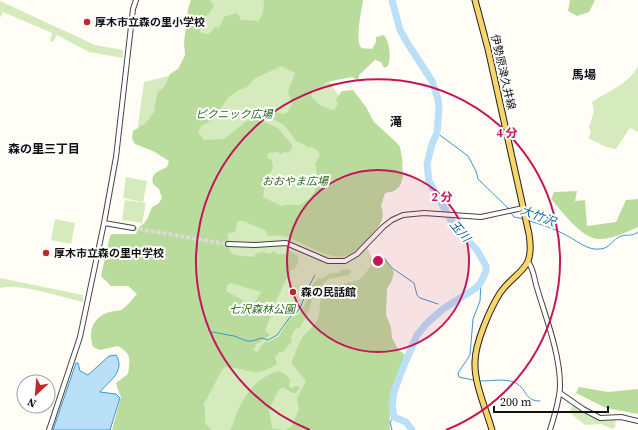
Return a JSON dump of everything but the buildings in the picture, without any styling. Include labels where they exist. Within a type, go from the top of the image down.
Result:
[{"type":"main road","name":"伊勢原津久井線","points":[[475,0],[526,221],[531,248],[528,262]]},
{"type":"main road","points":[[492,430],[476,377],[476,352],[489,314],[496,300],[505,288],[523,270],[528,262]]},
{"type":"street","points":[[49,430],[80,337],[104,223],[116,157],[133,9],[136,0]]},
{"type":"street","points":[[228,244],[255,246],[286,243],[328,261],[345,261],[357,254],[383,227],[398,217],[410,213],[481,217],[523,208]]},
{"type":"street","points":[[104,223],[133,228]]},
{"type":"street","points":[[528,262],[531,266],[551,333],[560,377],[560,393],[550,430]]},
{"type":"street","points":[[560,393],[582,409],[600,418],[621,417],[638,421]]},
{"type":"green space","name":"七沢森林公園","points":[[191,0],[210,0],[214,6],[202,22],[200,32],[209,34],[215,27],[219,28],[224,17],[237,13],[241,20],[259,21],[263,12],[264,0],[363,0],[359,33],[360,45],[362,48],[372,49],[376,42],[376,37],[384,35],[388,42],[388,66],[384,68],[381,62],[375,60],[359,75],[358,80],[352,77],[327,82],[318,89],[313,90],[311,96],[321,105],[334,110],[338,104],[336,99],[342,91],[353,90],[366,107],[374,122],[400,147],[403,177],[400,186],[394,191],[385,193],[381,206],[383,217],[378,227],[360,247],[348,255],[329,255],[290,238],[283,236],[268,236],[266,231],[244,221],[237,222],[235,232],[228,233],[228,245],[234,255],[253,257],[257,253],[264,252],[270,254],[275,251],[277,254],[286,254],[288,250],[298,256],[298,263],[294,270],[291,270],[271,311],[272,313],[265,331],[270,335],[259,343],[255,344],[256,346],[253,350],[258,352],[260,349],[259,348],[266,341],[269,342],[279,336],[290,319],[299,314],[305,304],[310,289],[318,278],[322,279],[331,273],[338,273],[341,270],[349,269],[351,272],[349,275],[328,279],[324,283],[313,297],[307,316],[299,328],[295,329],[291,337],[292,341],[283,352],[279,352],[275,357],[277,364],[260,372],[229,367],[225,367],[222,370],[204,403],[205,423],[211,430],[112,430],[121,397],[116,383],[128,374],[129,357],[123,349],[118,346],[100,350],[93,347],[91,330],[95,321],[109,312],[123,309],[137,294],[128,286],[111,286],[101,276],[110,236],[112,234],[136,234],[139,227],[147,218],[152,207],[158,204],[162,198],[159,189],[153,184],[152,180],[158,171],[167,167],[169,161],[153,151],[135,144],[132,138],[133,131],[146,123],[154,112],[157,93],[165,86],[170,74],[178,69],[185,55],[184,43],[188,9]],"holes":[[[281,66],[295,73],[288,91],[292,103],[288,112],[284,114],[275,112],[271,118],[284,125],[296,141],[308,148],[311,147],[316,149],[320,155],[315,164],[317,174],[316,189],[310,197],[300,205],[281,206],[263,197],[266,180],[273,168],[272,160],[267,158],[268,153],[288,153],[292,149],[292,145],[278,128],[256,118],[247,121],[224,139],[204,140],[198,132],[201,126],[213,120],[228,98],[239,90],[247,87],[254,79]],[[231,283],[261,292],[253,306],[226,291],[227,285]]]},
{"type":"green space","name":"七沢森林公園","points":[[196,0],[359,0],[329,81],[344,104],[361,234],[378,271],[380,430],[116,430],[136,357],[128,311],[142,295],[141,239],[165,200],[173,162],[136,140],[144,82],[180,73],[192,47]]},
{"type":"green space","points":[[570,0],[595,0],[589,12],[577,16],[568,11]]},
{"type":"green space","points":[[0,1],[95,45],[123,50],[123,58],[89,52],[57,35],[53,42],[50,41],[52,33],[3,12],[0,18]]},
{"type":"green space","points":[[638,66],[638,132],[630,128],[616,149],[606,147],[588,138],[591,133],[589,127],[594,111],[592,102],[618,87],[630,77]]},
{"type":"green space","points":[[126,177],[147,181],[143,202],[123,198]]},
{"type":"green space","points":[[577,191],[575,201],[585,200],[587,226],[616,222],[626,200],[638,199],[638,227],[605,239],[593,238],[586,235],[573,224],[551,199],[554,192]]},
{"type":"green space","points":[[125,200],[146,203],[142,223],[122,220]]},
{"type":"green space","points":[[55,219],[75,223],[71,244],[51,240]]},
{"type":"green space","points":[[379,257],[385,258],[394,272],[387,289],[386,315],[391,327],[392,338],[398,349],[405,355],[391,401],[390,430],[285,430],[292,426],[299,409],[297,398],[306,381],[292,364],[292,361],[302,338],[318,319],[322,296],[329,289],[337,285],[359,280]]},
{"type":"green space","points":[[0,278],[83,295],[83,302],[19,287],[0,288]]},
{"type":"green space","points":[[278,371],[285,374],[290,380],[289,387],[300,387],[296,393],[294,393],[282,387],[278,391],[269,410],[272,428],[283,430],[230,430],[240,405],[248,392],[258,382]]},
{"type":"green space","points":[[579,387],[608,392],[638,389],[638,414],[606,408],[576,393]]},
{"type":"green space","points":[[573,405],[593,418],[603,420],[616,419],[615,428],[612,429],[601,424],[585,425],[569,412]]},
{"type":"water","points":[[116,355],[119,361],[118,371],[112,380],[100,392],[116,394],[120,398],[110,430],[53,430],[76,363],[78,363],[80,371],[88,375],[109,356]]},
{"type":"waterway","name":"玉川","points":[[392,0],[400,30],[432,81],[438,99],[439,107],[437,133],[432,144],[427,164],[429,181],[453,224],[477,250],[486,266],[486,271],[481,282],[476,288],[443,309],[427,323],[417,335],[394,392],[392,406],[394,417],[406,422],[412,430]]},
{"type":"waterway","name":"大竹沢","points":[[437,133],[468,156],[476,171],[478,179],[510,210]]},
{"type":"waterway","name":"大竹沢","points":[[511,213],[514,217],[524,219]]},
{"type":"waterway","name":"大竹沢","points":[[529,221],[555,230],[590,248],[595,249],[603,249],[621,236],[638,232]]},
{"type":"waterway","points":[[371,260],[379,256],[383,257],[392,268],[414,283],[417,295],[420,298],[438,304]]},
{"type":"waterway","points":[[212,332],[234,336],[247,341],[262,338],[268,340],[277,335],[290,317],[297,312],[315,275]]},
{"type":"waterway","points":[[473,380],[459,377],[458,373],[470,355],[473,319],[480,301],[481,282]]},
{"type":"waterway","points":[[481,381],[512,381],[520,385],[528,397],[540,401]]},
{"type":"waterway","points":[[392,430],[390,422],[394,417]]},
{"type":"tunnel","points":[[133,228],[228,244]]},
{"type":"place","name":"厚木市立森の里小学校","points":[[87,22]]},
{"type":"place","name":"厚木市立森の里中学校","points":[[46,253]]},
{"type":"place","name":"森の民話館","points":[[293,292]]},
{"type":"district","name":"馬場","points":[[584,75]]},
{"type":"district","name":"滝","points":[[396,122]]},
{"type":"district","name":"森の里三丁目","points":[[44,149]]},
{"type":"park label","name":"ピクニック広場","points":[[234,114]]},
{"type":"park label","name":"おおやま広場","points":[[295,181]]}]
